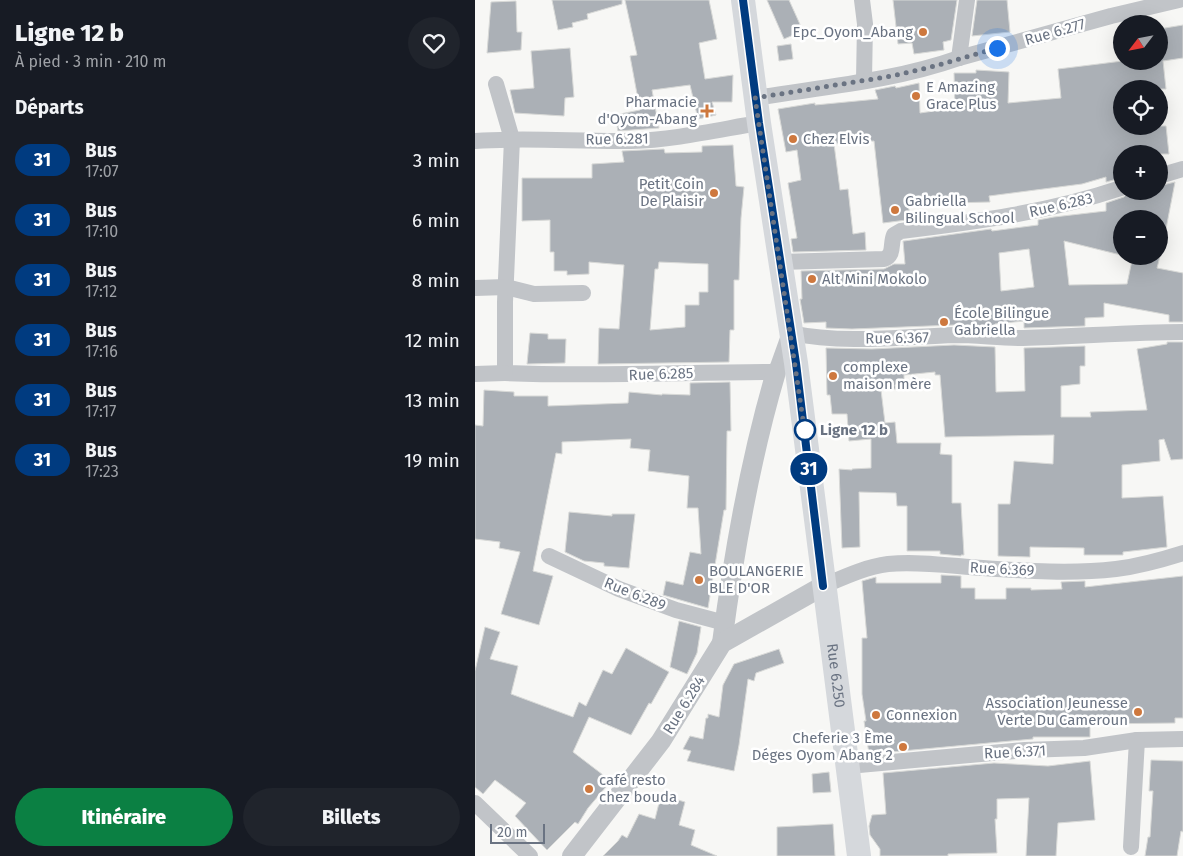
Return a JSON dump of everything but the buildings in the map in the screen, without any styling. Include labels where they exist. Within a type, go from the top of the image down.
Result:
[{"type":"main road","name":"Rue 6.250","points":[[743,0],[755,98],[801,402],[859,856]]},
{"type":"street","points":[[862,0],[865,24],[864,80]]},
{"type":"street","points":[[959,58],[967,0]]},
{"type":"street","name":"Rue 6.277","points":[[755,98],[935,66],[1111,16],[1145,4],[1179,0]]},
{"type":"street","points":[[496,84],[512,139],[506,286],[505,373]]},
{"type":"street","name":"Rue 6.281","points":[[475,141],[512,139],[632,141],[670,138],[759,123]]},
{"type":"street","points":[[1168,173],[1183,169]]},
{"type":"street","name":"Rue 6.283","points":[[780,262],[884,259],[889,257],[892,252],[891,241],[894,235],[901,231],[964,224],[1044,210],[1079,202],[1113,191]]},
{"type":"street","points":[[475,288],[506,286],[534,294],[583,293]]},
{"type":"street","name":"Rue 6.367","points":[[790,333],[811,337],[867,339],[955,335],[1029,338],[1183,332]]},
{"type":"street","points":[[722,643],[735,546],[763,416],[790,333]]},
{"type":"street","name":"Rue 6.285","points":[[475,374],[572,375],[776,372]]},
{"type":"street","name":"Rue 6.369","points":[[823,586],[870,568],[888,564],[1028,571],[1080,571],[1117,569],[1157,561],[1183,553]]},
{"type":"street","name":"Rue 6.289","points":[[549,556],[619,589],[676,610],[725,623]]},
{"type":"street","name":"Rue 6.284","points":[[572,856],[661,741],[722,643],[823,586]]},
{"type":"street","name":"Rue 6.371","points":[[848,766],[1006,752],[1084,748],[1137,740],[1183,739]]},
{"type":"street","points":[[1131,847],[1137,740]]},
{"type":"street","points":[[475,804],[530,856]]},
{"type":"bus line","name":"31","points":[[743,0],[759,123],[796,363],[823,586]]},
{"type":"place","name":"Epc_Oyom_Abang","points":[[923,32]]},
{"type":"place","name":"E Amazing Grace Plus","points":[[916,96]]},
{"type":"place","name":"Pharmacie d'Oyom-Abang","points":[[707,111]]},
{"type":"place","name":"Chez Elvis","points":[[793,139]]},
{"type":"place","name":"Petit Coin De Plaisir","points":[[714,193]]},
{"type":"place","name":"Gabriella Bilingual School","points":[[895,210]]},
{"type":"place","name":"Alt Mini Mokolo","points":[[812,279]]},
{"type":"place","name":"École Bilingue Gabriella","points":[[944,322]]},
{"type":"place","name":"complexe maison mère","points":[[833,376]]},
{"type":"place","name":"Ligne 12 b","points":[[805,430]]},
{"type":"place","name":"BOULANGERIE BLE D'OR","points":[[699,580]]},
{"type":"place","name":"Association Jeunesse Verte Du Cameroun","points":[[1138,712]]},
{"type":"place","name":"Connexion","points":[[876,715]]},
{"type":"place","name":"Cheferie 3 Ème Déges Oyom Abang 2","points":[[903,747]]},
{"type":"place","name":"café resto chez bouda","points":[[589,789]]},
{"type":"route","points":[[805,430],[805,433],[755,98],[892,76],[997,48]]}]
